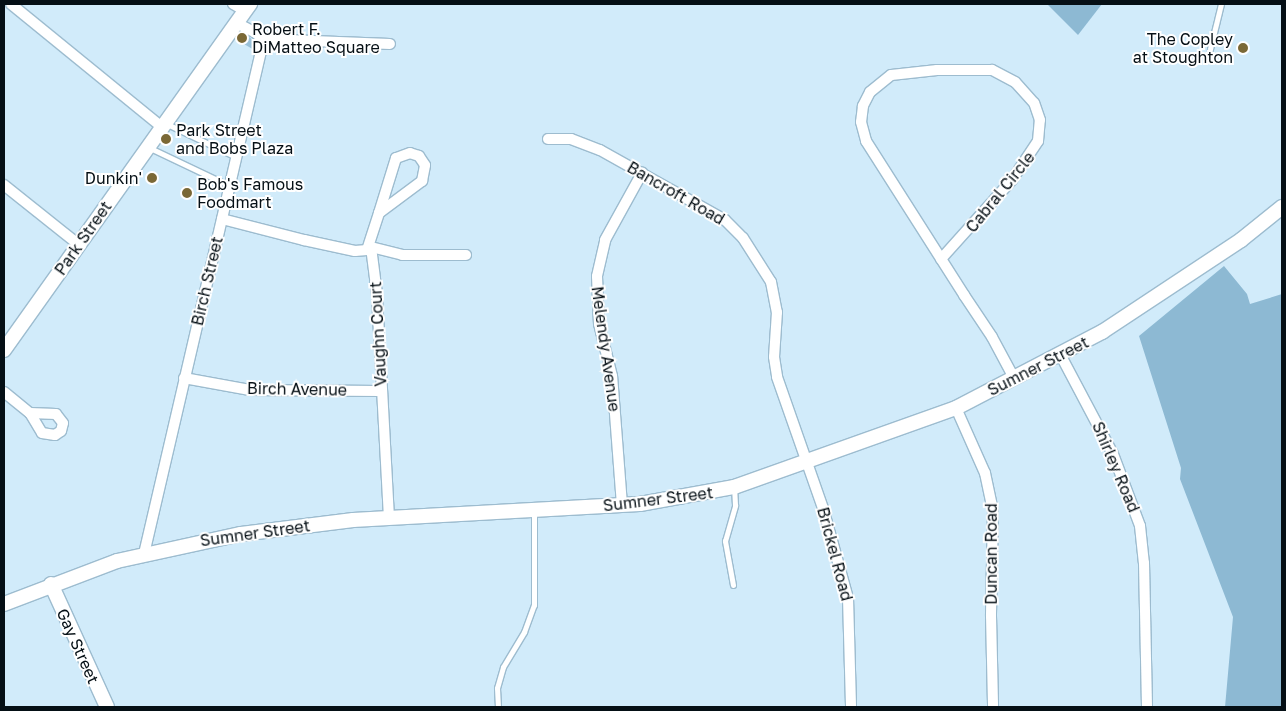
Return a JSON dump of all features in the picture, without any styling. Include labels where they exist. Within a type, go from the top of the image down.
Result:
[{"type":"main road","name":"Park Street","points":[[4,350],[236,23],[243,6]]},
{"type":"main road","name":"Sumner Street","points":[[4,604],[51,584],[144,554],[241,534],[389,518],[622,505],[682,499],[734,487],[956,408],[1102,332],[1185,279],[1282,207]]},
{"type":"main road","name":"Gay Street","points":[[51,584],[107,707]]},
{"type":"street","points":[[11,4],[163,125]]},
{"type":"street","points":[[236,23],[262,38],[390,44]]},
{"type":"street","name":"Birch Street","points":[[144,554],[230,186],[262,38]]},
{"type":"street","name":"Cabral Circle","points":[[941,259],[1016,176],[1038,141],[1040,120],[1034,103],[1015,82],[997,72],[937,70],[891,75],[875,86],[863,106],[861,126],[866,141],[941,259],[992,337],[1014,378]]},
{"type":"street","name":"Bancroft Road","points":[[548,139],[584,142],[725,220],[743,238],[763,267],[777,304],[775,371],[807,462]]},
{"type":"street","points":[[370,247],[378,212],[396,158],[410,153],[419,156],[426,171],[422,181],[378,212]]},
{"type":"street","name":"Melendy Avenue","points":[[622,505],[614,389],[600,324],[597,276],[605,240],[642,173]]},
{"type":"street","points":[[4,185],[78,244]]},
{"type":"street","points":[[222,219],[355,251],[370,247],[402,255],[466,255]]},
{"type":"street","name":"Vaughn Court","points":[[370,247],[378,303],[380,391],[389,518]]},
{"type":"street","name":"Shirley Road","points":[[1060,354],[1113,454],[1140,526],[1144,563],[1147,707]]},
{"type":"street","name":"Birch Avenue","points":[[184,378],[250,390],[380,391]]},
{"type":"street","points":[[4,392],[30,414]]},
{"type":"street","name":"Duncan Road","points":[[956,408],[985,473],[993,510],[990,616],[993,707]]},
{"type":"street","name":"Brickel Road","points":[[807,462],[836,549],[848,598],[851,707]]},
{"type":"lane","points":[[1210,49],[1221,4]]},
{"type":"lane","points":[[163,125],[236,157]]},
{"type":"lane","points":[[148,147],[230,186]]},
{"type":"lane","points":[[733,585],[725,541],[735,506],[734,487]]},
{"type":"lane","points":[[498,707],[497,688],[503,668],[524,632],[534,605],[534,511]]},
{"type":"shaded area","points":[[1047,4],[1102,4],[1078,35]]},
{"type":"shaded area","points":[[243,32],[254,41],[256,51],[237,40]]},
{"type":"shaded area","points":[[1224,266],[1247,294],[1250,304],[1282,294],[1282,707],[1225,707],[1233,617],[1180,479],[1181,468],[1139,336]]},
{"type":"place","name":"Robert F. DiMatteo Square","points":[[242,38]]},
{"type":"place","name":"The Copley at Stoughton","points":[[1243,48]]},
{"type":"place","name":"Park Street and Bobs Plaza","points":[[166,139]]},
{"type":"place","name":"Dunkin'","points":[[152,178]]},
{"type":"place","name":"Bob's Famous Foodmart","points":[[187,193]]}]
